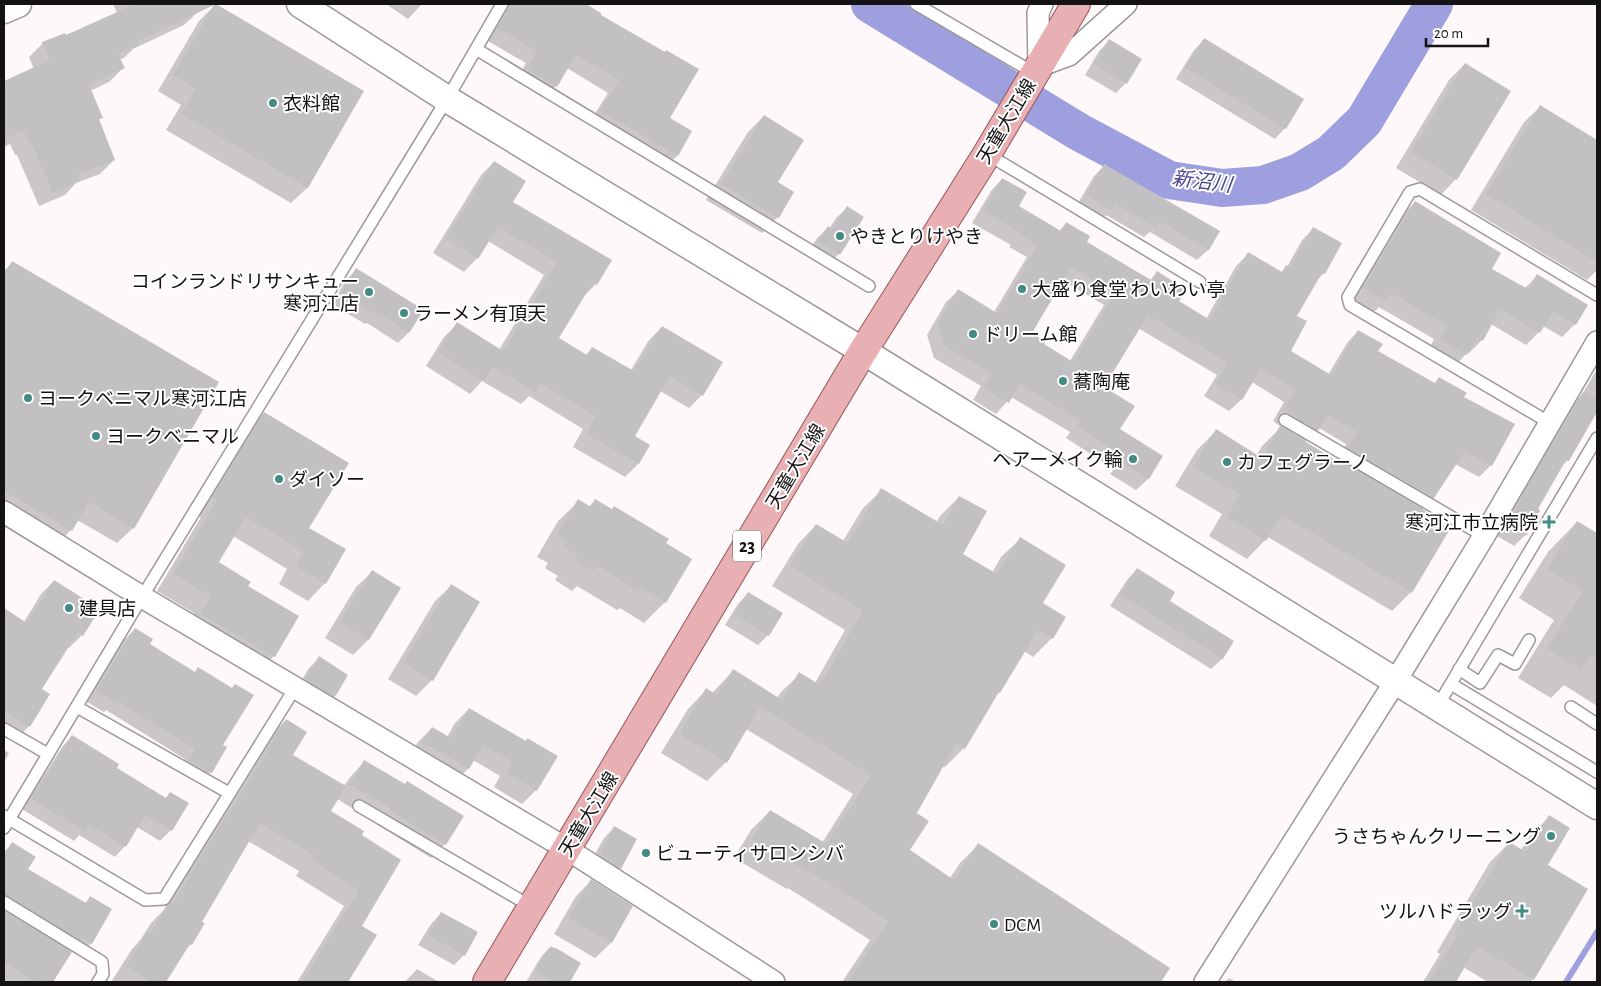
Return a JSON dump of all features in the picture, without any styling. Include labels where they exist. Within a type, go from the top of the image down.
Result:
[{"type":"main road","name":"天童大江線","points":[[487,982],[863,351],[987,154],[1076,4]]},
{"type":"street","points":[[4,10],[18,4]]},
{"type":"street","points":[[300,4],[447,99],[863,351],[1597,806]]},
{"type":"street","points":[[1034,74],[1038,13],[1042,4]]},
{"type":"street","points":[[1034,74],[1069,55],[1126,4]]},
{"type":"street","points":[[1205,982],[1396,682],[1597,342]]},
{"type":"street","points":[[4,512],[142,597],[567,849],[774,982]]},
{"type":"lane","points":[[295,688],[164,899],[145,900],[5,821],[77,707],[142,597],[447,99],[501,4]]},
{"type":"lane","points":[[916,4],[1034,74]]},
{"type":"lane","points":[[476,50],[869,286]]},
{"type":"lane","points":[[987,154],[1200,282]]},
{"type":"lane","points":[[1550,423],[1350,305],[1348,297],[1410,192],[1420,189],[1597,295]]},
{"type":"lane","points":[[1285,420],[1484,536]]},
{"type":"lane","points":[[1437,707],[1597,438]]},
{"type":"lane","points":[[1459,669],[1480,683],[1498,655],[1515,664],[1529,640]]},
{"type":"lane","points":[[1451,684],[1597,772]]},
{"type":"lane","points":[[77,707],[230,794]]},
{"type":"lane","points":[[1571,707],[1597,724]]},
{"type":"lane","points":[[4,728],[48,754]]},
{"type":"lane","points":[[359,806],[532,907]]},
{"type":"lane","points":[[4,902],[102,962],[103,974],[98,982]]},
{"type":"building","points":[[135,4],[216,4],[364,91],[308,188],[181,114],[196,89],[173,75],[214,5],[138,41],[139,45],[118,54],[125,68],[89,85],[103,118],[99,119],[115,160],[78,175],[80,181],[53,193],[31,142],[24,131],[4,139],[4,81],[50,60],[42,42],[65,33],[66,35]]},
{"type":"building","points":[[511,4],[586,4],[601,13],[601,15],[665,52],[666,50],[699,69],[670,118],[692,131],[678,156],[600,111],[619,80],[576,55],[557,87],[527,69],[537,51],[497,28]]},
{"type":"building","points":[[1204,38],[1304,99],[1286,129],[1185,68]]},
{"type":"building","points":[[1109,39],[1142,59],[1127,84],[1094,64]]},
{"type":"building","points":[[1465,63],[1511,91],[1457,180],[1411,152]]},
{"type":"building","points":[[1540,105],[1597,140],[1597,262],[1486,194]]},
{"type":"building","points":[[764,115],[804,140],[778,182],[794,192],[779,218],[721,184]]},
{"type":"building","points":[[494,161],[526,181],[513,202],[612,260],[597,285],[593,282],[559,338],[587,355],[592,347],[634,371],[662,326],[723,362],[703,396],[670,376],[635,436],[650,445],[639,464],[586,434],[596,416],[540,383],[535,392],[493,367],[484,381],[438,352],[457,322],[503,351],[557,262],[498,227],[478,259],[446,239]]},
{"type":"building","points":[[1104,164],[1220,231],[1209,250],[1159,221],[1156,228],[1116,204],[1112,210],[1086,195]]},
{"type":"building","points":[[1002,178],[1027,192],[1019,206],[1061,231],[1066,222],[1090,236],[1087,242],[1151,280],[1157,271],[1186,290],[1179,301],[1210,320],[1248,252],[1282,272],[1286,265],[1290,267],[1313,227],[1342,243],[1325,274],[1322,273],[1297,316],[1307,321],[1291,351],[1331,375],[1358,330],[1383,344],[1378,351],[1435,383],[1439,377],[1467,393],[1464,397],[1515,424],[1492,466],[1465,451],[1434,498],[1348,448],[1357,432],[1328,415],[1318,431],[1288,413],[1284,409],[1295,390],[1261,369],[1242,400],[1215,384],[1228,363],[1148,315],[1104,387],[1135,406],[1120,429],[1163,456],[1149,479],[1121,462],[1124,457],[1077,426],[1080,420],[1020,384],[1009,403],[984,388],[992,374],[945,346],[938,323],[958,289],[997,313],[1038,245],[983,211]],"holes":[[[1071,267],[1115,293],[1073,362],[1044,344],[1046,341],[1032,333]]]},
{"type":"building","points":[[1415,201],[1501,253],[1492,269],[1528,289],[1537,274],[1588,305],[1576,325],[1553,311],[1540,333],[1500,309],[1483,341],[1477,338],[1467,355],[1439,340],[1447,326],[1391,293],[1386,302],[1363,288]]},
{"type":"building","points":[[847,206],[864,217],[840,255],[818,241],[828,226],[832,229]]},
{"type":"building","name":"ヨークベニマル","points":[[12,261],[219,382],[134,529],[89,502],[72,531],[4,491],[4,274]]},
{"type":"building","points":[[356,268],[424,310],[409,333],[378,313],[377,315],[341,293]]},
{"type":"building","points":[[1583,392],[1597,400],[1597,412],[1569,461],[1566,460],[1538,509],[1540,510],[1526,536],[1507,525]]},
{"type":"building","points":[[264,412],[349,463],[309,528],[346,549],[326,584],[295,566],[304,552],[246,517],[219,562],[251,582],[248,586],[299,616],[275,657],[200,614],[211,596],[173,574],[217,500],[212,497]]},
{"type":"building","points":[[1280,426],[1340,463],[1341,461],[1426,511],[1425,514],[1450,529],[1412,593],[1282,515],[1266,541],[1227,517],[1240,495],[1193,467],[1216,429],[1262,458]]},
{"type":"building","points":[[881,488],[943,525],[959,496],[987,511],[963,554],[997,574],[1020,537],[1066,565],[1043,603],[1066,617],[1053,639],[1038,630],[965,749],[956,744],[917,813],[929,821],[910,850],[954,880],[978,843],[1170,968],[1161,982],[848,982],[888,921],[808,870],[752,839],[770,810],[827,844],[871,775],[760,707],[727,763],[679,734],[706,688],[717,695],[733,669],[782,700],[799,672],[820,685],[863,611],[790,566],[816,524],[848,543]]},
{"type":"building","points":[[578,499],[591,507],[595,499],[612,509],[614,506],[669,539],[666,543],[692,559],[666,603],[640,587],[639,591],[597,566],[593,571],[575,560],[578,555],[564,547],[567,542],[556,536]]},
{"type":"building","points":[[1577,521],[1597,533],[1597,659],[1590,655],[1581,670],[1547,648],[1583,591],[1547,569]]},
{"type":"building","points":[[1137,568],[1175,592],[1170,601],[1234,641],[1223,659],[1120,595]]},
{"type":"building","points":[[372,570],[401,588],[369,640],[340,622]]},
{"type":"building","points":[[54,580],[100,609],[83,636],[78,632],[42,689],[50,694],[30,727],[4,711],[4,608],[27,623]]},
{"type":"building","points":[[451,584],[480,602],[433,681],[403,663]]},
{"type":"building","points":[[748,592],[783,613],[769,636],[734,615]]},
{"type":"building","points":[[135,628],[153,639],[150,644],[195,672],[198,667],[232,688],[235,684],[254,695],[223,745],[227,747],[212,773],[189,760],[195,749],[116,700],[115,702],[96,691]]},
{"type":"building","points":[[319,656],[348,675],[335,697],[305,679]]},
{"type":"building","points":[[469,708],[526,741],[527,738],[558,756],[537,791],[507,773],[513,762],[483,745],[469,769],[422,742],[432,727],[451,738]]},
{"type":"building","points":[[286,719],[307,732],[293,755],[346,786],[331,811],[364,831],[362,835],[401,860],[362,926],[377,935],[348,982],[302,982],[359,890],[311,860],[314,855],[260,823],[202,922],[205,923],[192,945],[190,944],[166,982],[152,982],[126,966],[147,932],[150,934],[166,906],[171,903],[173,904]]},
{"type":"building","points":[[72,735],[119,764],[117,768],[166,798],[170,792],[189,803],[172,831],[145,815],[126,847],[89,825],[85,831],[31,799]]},
{"type":"building","points":[[364,760],[405,784],[407,781],[464,816],[446,845],[389,810],[390,808],[350,785]]},
{"type":"building","name":"ツルハドラッグ","points":[[1549,815],[1570,828],[1548,865],[1588,889],[1534,980],[1477,946],[1456,982],[1429,982],[1458,934],[1455,932],[1509,842],[1526,852]]},
{"type":"building","points":[[614,826],[637,839],[621,869],[604,858],[605,856],[600,853]]},
{"type":"building","points":[[12,842],[36,857],[28,869],[86,903],[90,896],[112,909],[92,944],[81,938],[80,940],[4,895],[4,855]]},
{"type":"building","points":[[591,879],[633,906],[612,943],[568,918]]},
{"type":"building","points":[[4,911],[72,952],[53,982],[35,982],[4,962]]},
{"type":"building","points":[[441,912],[478,932],[465,956],[428,935]]},
{"type":"building","points":[[549,948],[556,948],[581,963],[570,982],[554,982],[535,971]]},
{"type":"waterway","name":"新沼川","points":[[870,4],[1079,132],[1169,180],[1222,188],[1263,185],[1300,172],[1331,153],[1364,121],[1434,4]]},
{"type":"waterway","points":[[1566,982],[1597,932]]},
{"type":"place","name":"衣料館","points":[[273,103]]},
{"type":"place","name":"やきとりけやき","points":[[840,236]]},
{"type":"place","name":"大盛り食堂 わいわい亭","points":[[1022,289]]},
{"type":"place","name":"コインランドリサンキュー 寒河江店","points":[[369,292]]},
{"type":"place","name":"ラーメン有頂天","points":[[404,313]]},
{"type":"place","name":"ドリーム館","points":[[973,334]]},
{"type":"place","name":"蕎陶庵","points":[[1063,381]]},
{"type":"place","name":"ヨークベニマル寒河江店","points":[[28,398]]},
{"type":"place","name":"ヨークベニマル","points":[[96,436]]},
{"type":"place","name":"ヘアーメイク輪","points":[[1133,459]]},
{"type":"place","name":"カフェグラーノ","points":[[1227,462]]},
{"type":"place","name":"ダイソー","points":[[279,479]]},
{"type":"place","name":"寒河江市立病院","points":[[1549,522]]},
{"type":"place","name":"建具店","points":[[69,608]]},
{"type":"place","name":"うさちゃんクリーニング","points":[[1551,836]]},
{"type":"place","name":"ビューティサロンシバ","points":[[646,853]]},
{"type":"place","name":"ツルハドラッグ","points":[[1522,911]]},
{"type":"place","name":"DCM","points":[[994,924]]}]
